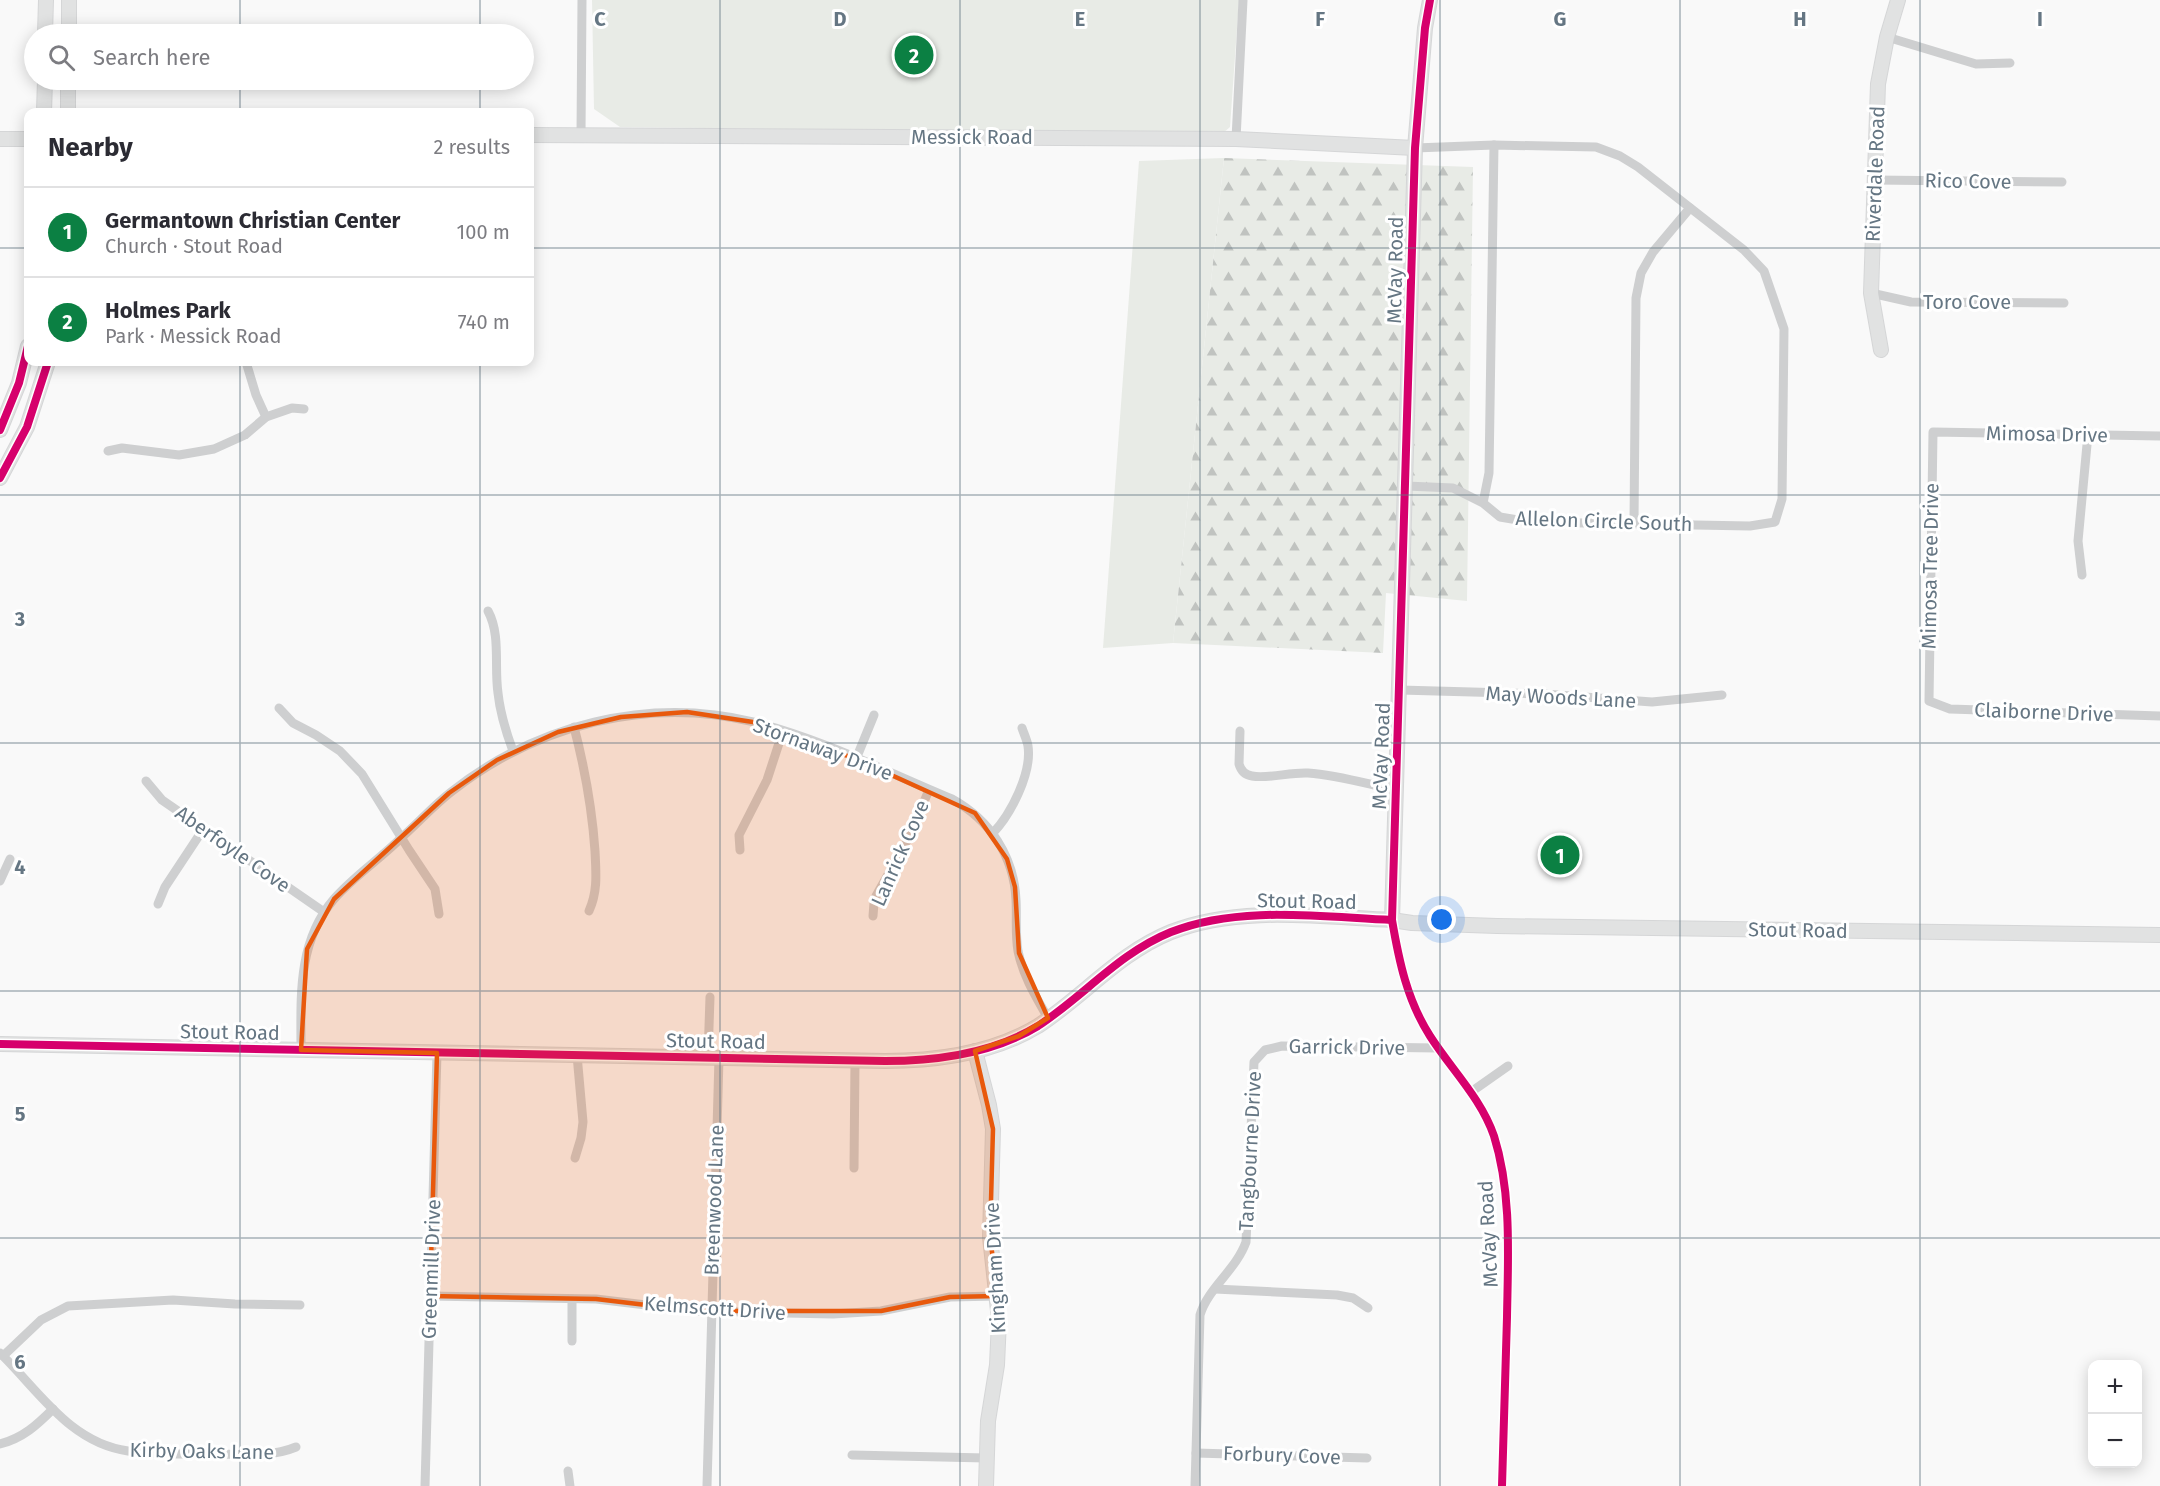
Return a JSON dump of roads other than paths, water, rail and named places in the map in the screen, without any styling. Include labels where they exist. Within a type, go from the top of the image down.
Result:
[{"type":"street","points":[[45,24],[46,0]]},
{"type":"street","points":[[69,0],[69,24]]},
{"type":"street","points":[[581,135],[582,0]]},
{"type":"street","points":[[1236,139],[1243,0]]},
{"type":"street","name":"McVay Road","points":[[1430,0],[1425,28],[1414,148],[1392,920],[1408,992],[1418,1015],[1438,1048],[1481,1107],[1494,1136],[1502,1173],[1507,1217],[1508,1257],[1503,1486]]},
{"type":"street","name":"Riverdale Road","points":[[1881,350],[1871,293],[1878,84],[1887,37],[1898,0]]},
{"type":"street","points":[[1887,37],[1976,64],[2010,63]]},
{"type":"street","points":[[44,108],[45,90]]},
{"type":"street","points":[[68,90],[68,108]]},
{"type":"street","name":"Messick Road","points":[[534,135],[1236,139],[1414,148]]},
{"type":"street","points":[[0,139],[24,139]]},
{"type":"street","points":[[1483,503],[1489,473],[1494,146]]},
{"type":"street","points":[[1414,148],[1596,147],[1620,156],[1638,167],[1690,208],[1653,252],[1641,273],[1636,298],[1634,523]]},
{"type":"street","name":"Rico Cove","points":[[1874,180],[2062,182]]},
{"type":"street","name":"Allelon Circle South","points":[[1406,486],[1453,488],[1483,503],[1500,517],[1530,522],[1750,526],[1775,522],[1782,499],[1784,328],[1764,271],[1744,250],[1690,208]]},
{"type":"street","name":"Toro Cove","points":[[1871,293],[1911,302],[2064,303]]},
{"type":"street","points":[[0,430],[19,383],[24,362]]},
{"type":"street","points":[[0,478],[27,427],[47,366]]},
{"type":"street","points":[[247,366],[266,417]]},
{"type":"street","points":[[108,451],[122,448],[179,455],[214,449],[245,435],[266,417],[292,408],[304,409]]},
{"type":"street","name":"Mimosa Drive","points":[[1933,432],[2160,436]]},
{"type":"street","name":"Mimosa Tree Drive","points":[[1929,701],[1933,432]]},
{"type":"street","points":[[2082,575],[2078,541],[2088,434]]},
{"type":"street","points":[[488,611],[495,626],[500,706],[513,751]]},
{"type":"street","name":"May Woods Lane","points":[[1400,690],[1544,694],[1652,702],[1722,696]]},
{"type":"street","name":"Claiborne Drive","points":[[1929,701],[1950,710],[2160,716]]},
{"type":"street","points":[[279,708],[293,723],[332,745],[357,768],[435,889],[439,914]]},
{"type":"street","name":"Stornaway Drive","points":[[301,1050],[301,996],[304,962],[312,935],[324,912],[344,889],[457,788],[513,751],[574,727],[629,716],[687,712],[733,718],[783,731],[929,790],[964,806],[980,818],[993,833],[1007,859],[1016,899],[1016,939],[1021,961],[1027,980],[1048,1018]]},
{"type":"street","points":[[856,759],[874,715]]},
{"type":"street","points":[[574,727],[588,784],[592,816],[596,892],[589,911]]},
{"type":"street","points":[[993,833],[1008,814],[1027,765],[1028,746],[1022,728]]},
{"type":"street","points":[[740,850],[740,835],[767,780],[783,731]]},
{"type":"street","points":[[1240,731],[1239,764],[1249,776],[1317,774],[1396,790]]},
{"type":"street","name":"Aberfoyle Cove","points":[[146,781],[158,796],[324,912]]},
{"type":"street","name":"Lanrick Cove","points":[[873,916],[873,903],[876,896],[908,839],[929,790]]},
{"type":"street","points":[[158,904],[165,887],[204,828]]},
{"type":"street","points":[[0,881],[10,859]]},
{"type":"street","name":"Stout Road","points":[[0,1044],[931,1060],[975,1051],[1019,1036],[1048,1018],[1134,951],[1163,936],[1194,924],[1255,916],[1497,926],[2160,935]]},
{"type":"street","name":"Breenwood Lane","points":[[707,1486],[713,1057],[710,997]]},
{"type":"street","name":"Garrick Drive","points":[[1258,1055],[1264,1050],[1282,1046],[1438,1048]]},
{"type":"street","name":"Kingham Drive","points":[[975,1051],[993,1129],[990,1237],[998,1296],[997,1365],[988,1421],[986,1486]]},
{"type":"street","name":"Greenmill Drive","points":[[425,1486],[437,1053]]},
{"type":"street","points":[[575,1158],[583,1122],[577,1055]]},
{"type":"street","name":"Tangbourne Drive","points":[[1195,1486],[1200,1315],[1202,1307],[1241,1253],[1246,1239],[1252,1070],[1258,1055]]},
{"type":"street","points":[[854,1168],[855,1060]]},
{"type":"street","points":[[1471,1092],[1508,1066]]},
{"type":"street","points":[[1215,1289],[1337,1295],[1353,1298],[1368,1308]]},
{"type":"street","name":"Kelmscott Drive","points":[[430,1296],[617,1300],[678,1310],[711,1312],[850,1314],[882,1311],[950,1297],[998,1296]]},
{"type":"street","points":[[572,1299],[572,1341]]},
{"type":"street","points":[[1,1354],[40,1320],[68,1306],[173,1300],[300,1305]]},
{"type":"street","name":"Kirby Oaks Lane","points":[[1,1354],[64,1420],[88,1438],[126,1451],[257,1454],[284,1452],[296,1447]]},
{"type":"street","points":[[0,1444],[25,1435],[53,1409]]},
{"type":"street","name":"Forbury Cove","points":[[1196,1453],[1367,1458]]},
{"type":"street","points":[[852,1455],[986,1458]]},
{"type":"street","points":[[568,1471],[570,1486]]},
{"type":"place","name":"Holmes Park","points":[[914,55]]},
{"type":"place","name":"Germantown Christian Center","points":[[1560,855]]}]
